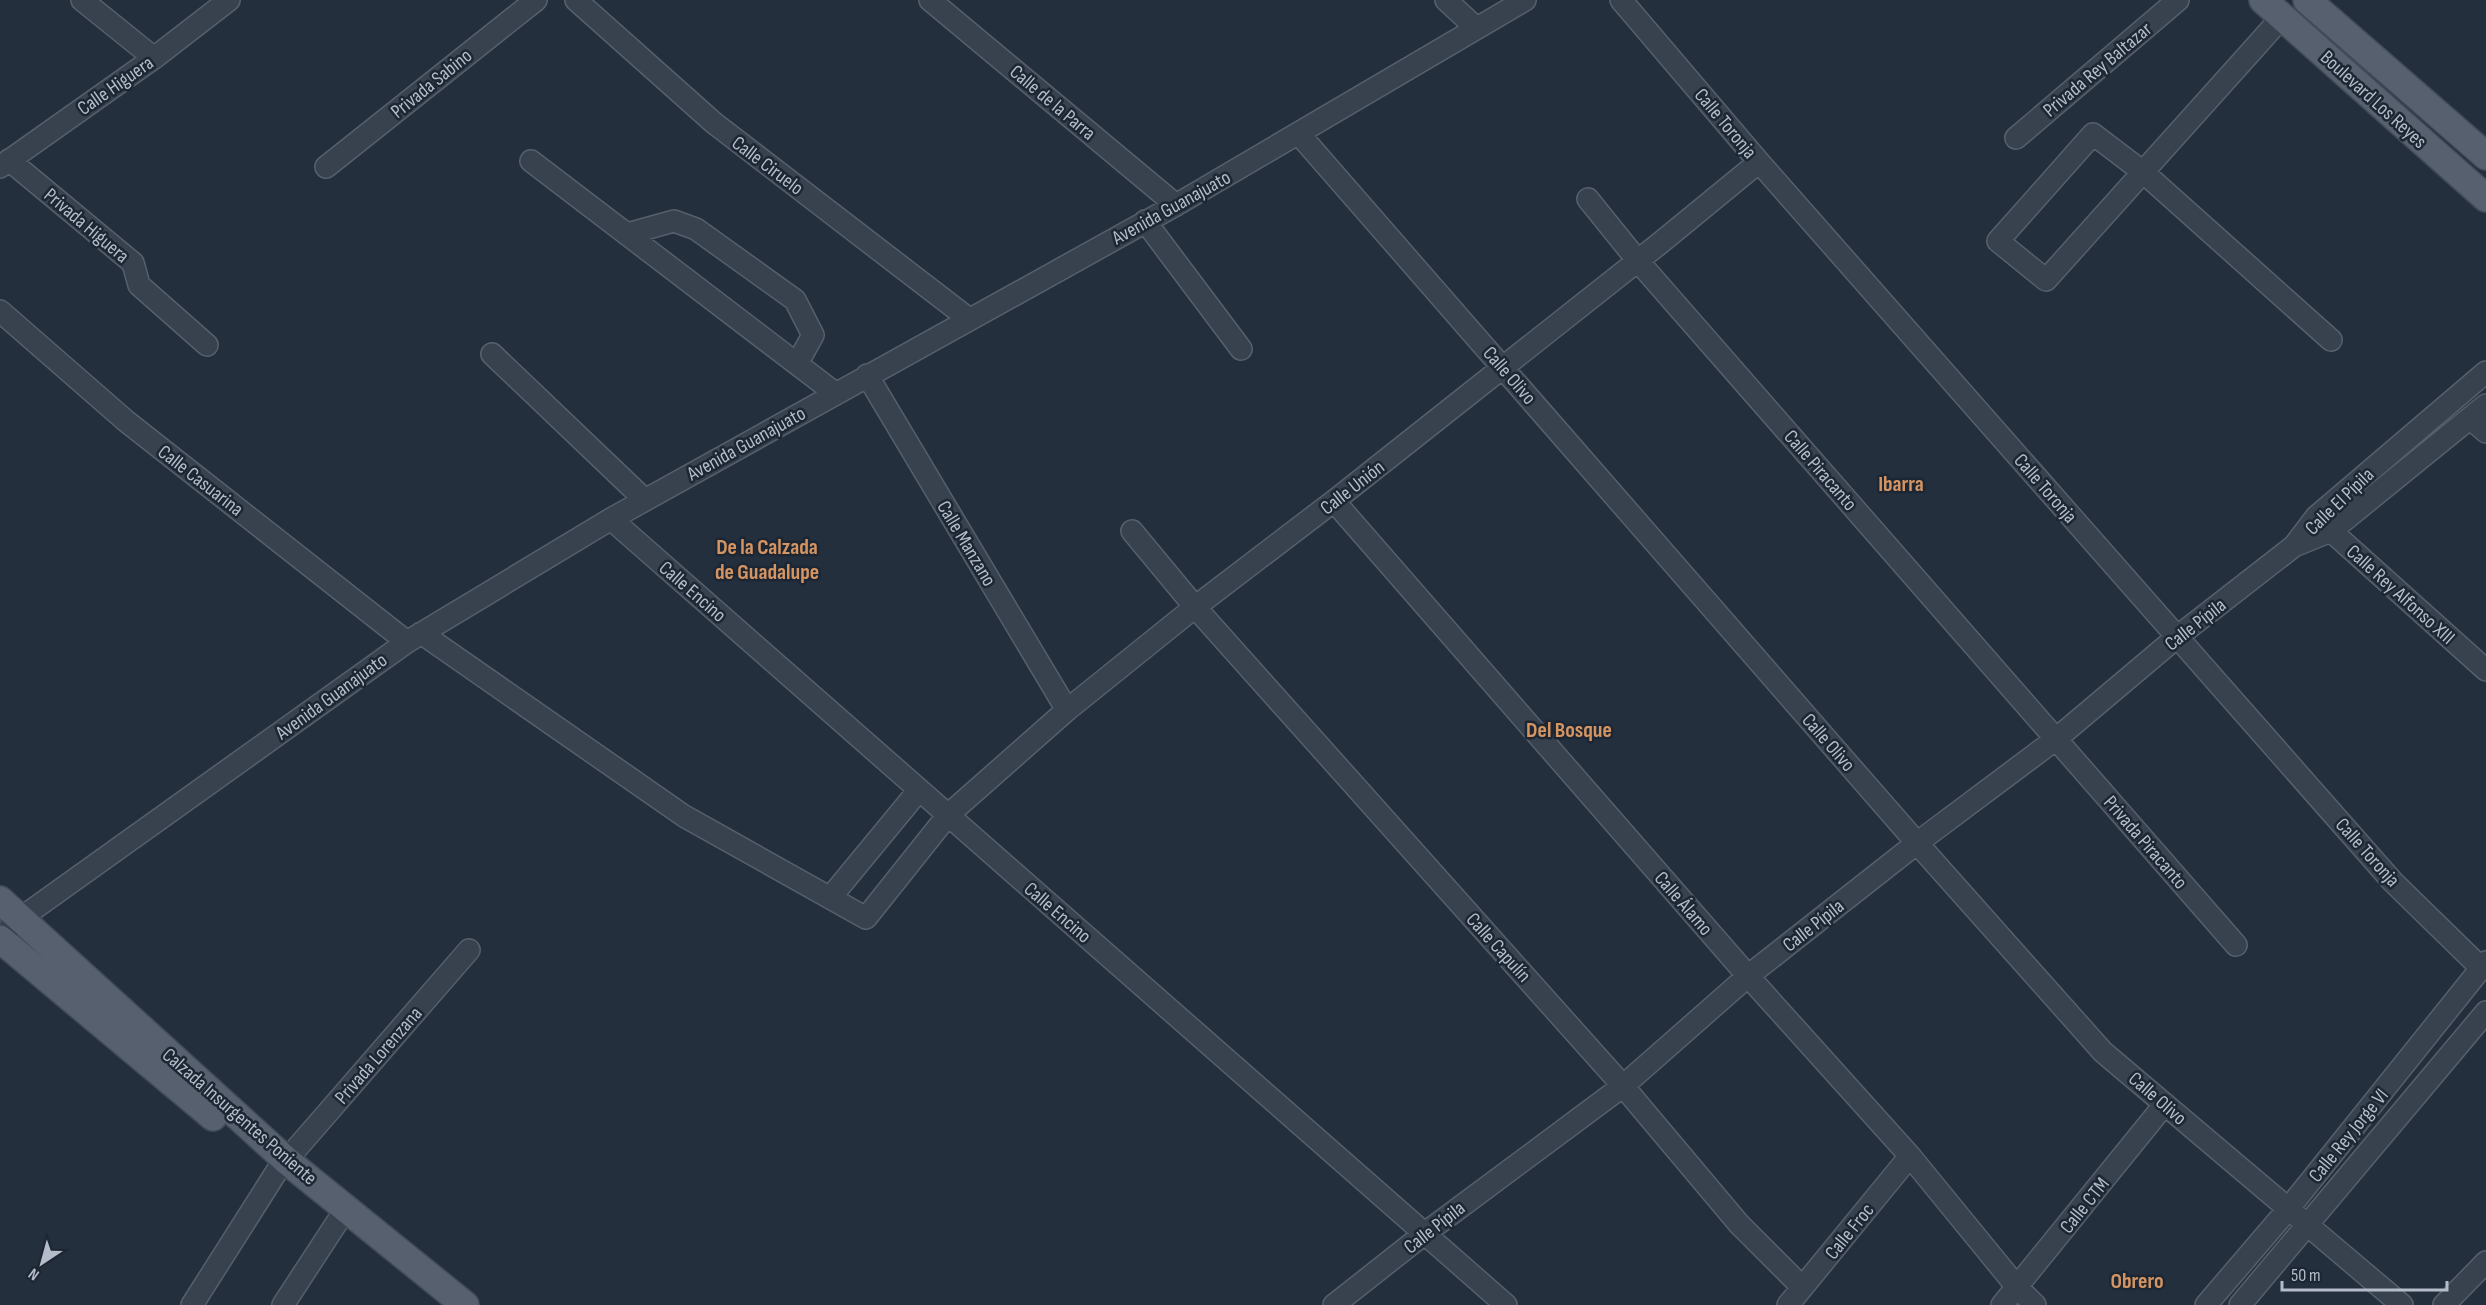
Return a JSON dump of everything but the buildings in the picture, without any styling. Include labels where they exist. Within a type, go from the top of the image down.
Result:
[{"type":"main road","name":"Boulevard Los Reyes","points":[[2307,0],[2486,156]]},
{"type":"main road","name":"Boulevard Los Reyes","points":[[2272,8],[2486,198]]},
{"type":"main road","points":[[2330,60],[2349,38]]},
{"type":"main road","name":"Calzada Insurgentes Poniente","points":[[0,900],[282,1166]]},
{"type":"main road","name":"Calzada Insurgentes Poniente","points":[[0,938],[342,1215],[465,1305]]},
{"type":"main road","name":"Calzada Insurgentes Poniente","points":[[342,1215],[436,1305]]},
{"type":"street","points":[[82,0],[154,58]]},
{"type":"street","name":"Calle Higuera","points":[[5,164],[154,58],[229,0]]},
{"type":"street","name":"Privada Sabino","points":[[326,167],[536,0]]},
{"type":"street","name":"Calle Ciruelo","points":[[576,0],[714,123],[969,319]]},
{"type":"street","name":"Calle de la Parra","points":[[930,0],[1176,205]]},
{"type":"street","points":[[1446,0],[1475,27]]},
{"type":"street","name":"Avenida Guanajuato","points":[[0,938],[21,918],[414,638],[611,519],[1176,205],[1299,134],[1475,27],[1525,0]]},
{"type":"street","name":"Calle Toronja","points":[[1622,0],[1759,162],[2393,882],[2483,965]]},
{"type":"street","name":"Privada Rey Baltazar","points":[[2016,138],[2178,0]]},
{"type":"street","points":[[2272,8],[2143,172],[2046,280],[1998,242],[2093,134],[2143,172],[2331,340]]},
{"type":"street","name":"Calle Olivo","points":[[1299,134],[1917,843],[2103,1052],[2402,1305]]},
{"type":"street","points":[[531,161],[835,393]]},
{"type":"street","name":"Calle Unión","points":[[830,898],[866,918],[948,816],[1067,710],[1195,607],[1334,501],[1638,261],[1759,162]]},
{"type":"street","name":"Privada Higuera","points":[[5,164],[133,263],[139,285],[207,345]]},
{"type":"street","name":"Calle Piracanto","points":[[1588,200],[1638,261],[2056,739]]},
{"type":"street","points":[[627,234],[674,220],[696,229],[795,300],[813,334],[796,364]]},
{"type":"street","points":[[1145,221],[1241,349]]},
{"type":"street","name":"Calle Casuarina","points":[[0,311],[126,421],[414,638],[684,816],[830,898]]},
{"type":"street","points":[[492,354],[645,500]]},
{"type":"street","name":"Calle El Pípila","points":[[2324,524],[2486,372]]},
{"type":"street","name":"Calle Manzano","points":[[867,375],[1067,710]]},
{"type":"street","points":[[2478,411],[2486,432]]},
{"type":"street","name":"Calle El Pípila","points":[[2294,546],[2478,411]]},
{"type":"street","name":"Calle Álamo","points":[[1334,501],[1748,976],[1910,1156],[2017,1287],[2035,1305]]},
{"type":"street","name":"Calle Encino","points":[[611,519],[1506,1305]]},
{"type":"street","name":"Calle Rey Alfonso XIII","points":[[2324,524],[2486,670]]},
{"type":"street","name":"Calle Capulín","points":[[1132,531],[1195,607],[1623,1086],[1739,1224],[1802,1287]]},
{"type":"street","name":"Calle Pípila","points":[[1334,1305],[1424,1233],[1623,1086],[1748,976],[1917,843],[2056,739],[2177,637],[2294,546]]},
{"type":"street","name":"Privada Piracanto","points":[[2056,739],[2235,945]]},
{"type":"street","points":[[830,898],[919,790]]},
{"type":"street","name":"Privada Lorenzana","points":[[192,1305],[282,1166],[469,950]]},
{"type":"street","name":"Calle Rey Jorge VI","points":[[2206,1305],[2289,1208],[2483,965]]},
{"type":"street","name":"Calle Rey Jorge VI","points":[[2240,1305],[2486,1012]]},
{"type":"street","name":"Calle CTM","points":[[2002,1305],[2165,1104]]},
{"type":"street","name":"Calle Froc","points":[[1788,1305],[1910,1156]]},
{"type":"street","points":[[284,1305],[342,1215]]},
{"type":"street","points":[[2444,1305],[2486,1262]]},
{"type":"district","name":"Ibarra","points":[[1901,483]]},
{"type":"district","name":"De la Calzada de Guadalupe","points":[[767,558]]},
{"type":"district","name":"Del Bosque","points":[[1569,729]]},
{"type":"district","name":"Obrero","points":[[2137,1280]]}]
